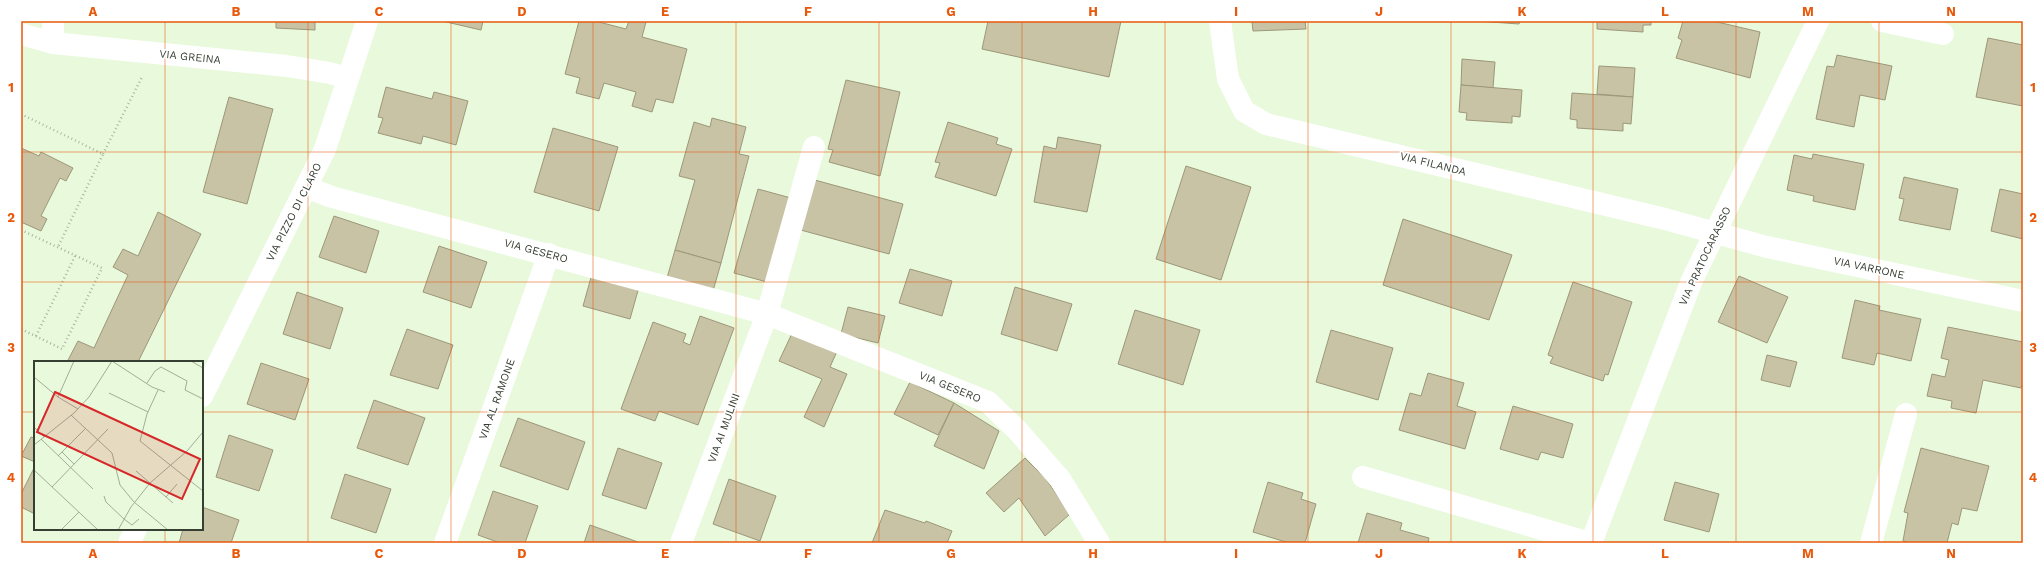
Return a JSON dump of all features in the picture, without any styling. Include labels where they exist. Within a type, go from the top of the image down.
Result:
[{"type":"street","points":[[53,21],[53,43]]},
{"type":"street","name":"VIA PIZZO DI CLARO","points":[[203,394],[325,149],[367,21]]},
{"type":"street","name":"VIA FILANDA","points":[[1220,21],[1228,79],[1244,111],[1266,124],[1716,232]]},
{"type":"street","name":"VIA PRATOCARASSO","points":[[1590,543],[1692,280],[1818,21]]},
{"type":"street","points":[[1882,21],[1943,34]]},
{"type":"street","name":"VIA GREINA","points":[[21,34],[53,43],[287,66],[330,73],[348,78]]},
{"type":"street","points":[[767,314],[814,147]]},
{"type":"street","name":"VIA GESERO","points":[[306,187],[332,197],[549,254],[767,314],[988,402],[1018,430],[1060,479],[1099,543]]},
{"type":"street","name":"VIA VARRONE","points":[[1716,232],[1767,247],[2023,301]]},
{"type":"street","name":"VIA AL RAMONE","points":[[445,543],[549,254]]},
{"type":"street","name":"VIA AI MULINI","points":[[681,543],[767,314]]},
{"type":"street","points":[[1871,543],[1906,414]]},
{"type":"street","points":[[1363,477],[1590,543]]},
{"type":"street","points":[[129,543],[136,530]]},
{"type":"path","points":[[58,247],[154,53]]},
{"type":"path","points":[[21,114],[103,154]]},
{"type":"path","points":[[21,230],[102,268],[62,349],[21,329]]},
{"type":"path","points":[[36,336],[75,256]]},
{"type":"building","points":[[276,21],[315,21],[315,30],[276,28]]},
{"type":"building","points":[[442,21],[483,21],[481,30]]},
{"type":"building","points":[[579,21],[595,21],[626,29],[629,21],[643,21],[646,22],[642,37],[687,49],[673,103],[656,99],[652,112],[632,106],[636,92],[604,83],[599,99],[576,93],[580,78],[565,74]]},
{"type":"building","points":[[988,21],[1121,21],[1109,77],[982,49]]},
{"type":"building","points":[[1252,21],[1305,21],[1306,29],[1253,31]]},
{"type":"building","points":[[1477,21],[1520,21],[1519,24]]},
{"type":"building","points":[[1597,21],[1651,21],[1651,25],[1643,25],[1643,32],[1597,29]]},
{"type":"building","points":[[1683,21],[1713,21],[1760,32],[1750,78],[1676,58],[1682,40],[1678,38]]},
{"type":"building","points":[[1988,38],[2023,45],[2023,106],[1976,97]]},
{"type":"building","points":[[1837,55],[1892,66],[1885,100],[1860,95],[1854,127],[1816,119],[1827,66],[1834,67]]},
{"type":"building","points":[[1462,59],[1495,62],[1493,88],[1461,85]]},
{"type":"building","points":[[1599,66],[1635,68],[1633,97],[1597,94]]},
{"type":"building","points":[[846,80],[900,92],[880,176],[829,162],[833,150],[828,149]]},
{"type":"building","points":[[1461,85],[1522,90],[1520,117],[1512,116],[1512,123],[1466,120],[1467,113],[1459,112]]},
{"type":"building","points":[[386,87],[432,99],[434,92],[468,101],[456,145],[423,136],[421,144],[378,133],[383,118],[378,117]]},
{"type":"building","points":[[1572,93],[1633,97],[1631,124],[1623,123],[1623,131],[1577,128],[1577,120],[1570,119]]},
{"type":"building","points":[[229,97],[273,109],[247,204],[203,192]]},
{"type":"building","points":[[712,118],[746,127],[739,154],[749,156],[721,263],[675,250],[695,180],[679,176],[694,122],[710,127]]},
{"type":"building","points":[[948,122],[998,138],[996,144],[1012,149],[996,196],[935,177],[940,163],[935,162]]},
{"type":"building","points":[[553,128],[618,147],[599,211],[534,192]]},
{"type":"building","points":[[1058,137],[1101,145],[1087,212],[1034,202],[1044,146],[1056,149]]},
{"type":"building","points":[[21,148],[39,156],[41,152],[73,168],[66,181],[60,178],[41,216],[47,219],[41,231],[21,222]]},
{"type":"building","points":[[1813,154],[1864,164],[1855,210],[1813,201],[1814,196],[1787,190],[1794,155],[1812,159]]},
{"type":"building","points":[[1186,166],[1251,187],[1221,280],[1156,259]]},
{"type":"building","points":[[1904,177],[1958,189],[1950,230],[1899,220],[1904,199],[1899,198]]},
{"type":"building","points":[[811,179],[903,204],[889,254],[797,229]]},
{"type":"building","points":[[758,189],[791,198],[767,282],[734,273]]},
{"type":"building","points":[[2000,189],[2023,194],[2023,239],[1991,231]]},
{"type":"building","points":[[158,212],[201,234],[138,361],[68,361],[78,341],[94,348],[128,275],[113,267],[123,249],[138,256]]},
{"type":"building","points":[[334,216],[379,231],[366,273],[319,257]]},
{"type":"building","points":[[1403,219],[1512,255],[1489,320],[1383,285]]},
{"type":"building","points":[[439,246],[487,262],[471,308],[423,292]]},
{"type":"building","points":[[675,250],[721,263],[713,291],[667,278]]},
{"type":"building","points":[[910,269],[952,281],[942,316],[899,303]]},
{"type":"building","points":[[592,274],[639,287],[630,319],[583,306]]},
{"type":"building","points":[[1739,276],[1788,297],[1767,343],[1718,322]]},
{"type":"building","points":[[1573,282],[1632,302],[1608,375],[1605,374],[1603,381],[1550,363],[1553,357],[1548,355]]},
{"type":"building","points":[[1015,287],[1072,304],[1057,351],[1001,334]]},
{"type":"building","points":[[297,292],[343,308],[330,349],[283,334]]},
{"type":"building","points":[[1855,300],[1880,306],[1879,310],[1921,319],[1911,361],[1877,353],[1874,365],[1842,358]]},
{"type":"building","points":[[848,307],[885,316],[878,343],[841,334]]},
{"type":"building","points":[[1135,310],[1200,330],[1183,385],[1118,364]]},
{"type":"building","points":[[700,316],[734,328],[698,425],[659,411],[655,421],[621,409],[653,322],[686,334],[683,342],[690,345]]},
{"type":"building","points":[[795,327],[839,347],[830,367],[847,374],[824,427],[804,417],[822,379],[779,361]]},
{"type":"building","points":[[1948,327],[2023,342],[2023,384],[2021,388],[1983,380],[1976,413],[1951,408],[1952,401],[1927,396],[1932,374],[1945,377],[1949,360],[1941,358]]},
{"type":"building","points":[[407,329],[453,345],[438,389],[390,375]]},
{"type":"building","points":[[1331,330],[1393,348],[1378,400],[1316,382]]},
{"type":"building","points":[[1767,355],[1797,362],[1790,387],[1761,380]]},
{"type":"building","points":[[261,363],[309,379],[295,420],[247,404]]},
{"type":"building","points":[[1428,373],[1464,383],[1457,406],[1476,412],[1465,449],[1399,430],[1410,393],[1421,396]]},
{"type":"building","points":[[910,382],[954,403],[938,435],[894,414]]},
{"type":"building","points":[[374,400],[425,418],[408,465],[357,448]]},
{"type":"building","points":[[954,403],[999,431],[984,469],[934,446]]},
{"type":"building","points":[[1513,406],[1573,424],[1563,458],[1541,452],[1538,460],[1500,449]]},
{"type":"building","points":[[518,418],[585,442],[568,490],[500,466]]},
{"type":"building","points":[[229,435],[273,450],[259,491],[216,477]]},
{"type":"building","points":[[31,437],[34,438],[34,462],[21,456]]},
{"type":"building","points":[[618,448],[662,463],[646,509],[602,495]]},
{"type":"building","points":[[1921,448],[1989,466],[1977,511],[1962,508],[1958,525],[1952,523],[1947,543],[1912,543],[1903,541],[1908,513],[1904,512]]},
{"type":"building","points":[[1025,458],[1046,479],[1070,514],[1045,536],[1019,498],[1004,512],[986,493]]},
{"type":"building","points":[[34,468],[34,514],[21,507],[21,494]]},
{"type":"building","points":[[345,474],[391,489],[376,533],[331,518]]},
{"type":"building","points":[[729,479],[776,496],[760,541],[713,524]]},
{"type":"building","points":[[1268,482],[1303,493],[1301,499],[1316,504],[1305,543],[1289,543],[1253,532]]},
{"type":"building","points":[[1675,482],[1719,494],[1709,532],[1664,520]]},
{"type":"building","points":[[493,491],[538,506],[525,543],[500,543],[478,535]]},
{"type":"building","points":[[203,507],[239,520],[231,543],[179,543],[183,530],[203,530]]},
{"type":"building","points":[[885,510],[925,523],[926,521],[952,531],[947,543],[872,543]]},
{"type":"building","points":[[1367,513],[1402,523],[1400,530],[1429,538],[1428,543],[1358,543]]},
{"type":"building","points":[[590,525],[638,542],[638,543],[584,543]]}]
